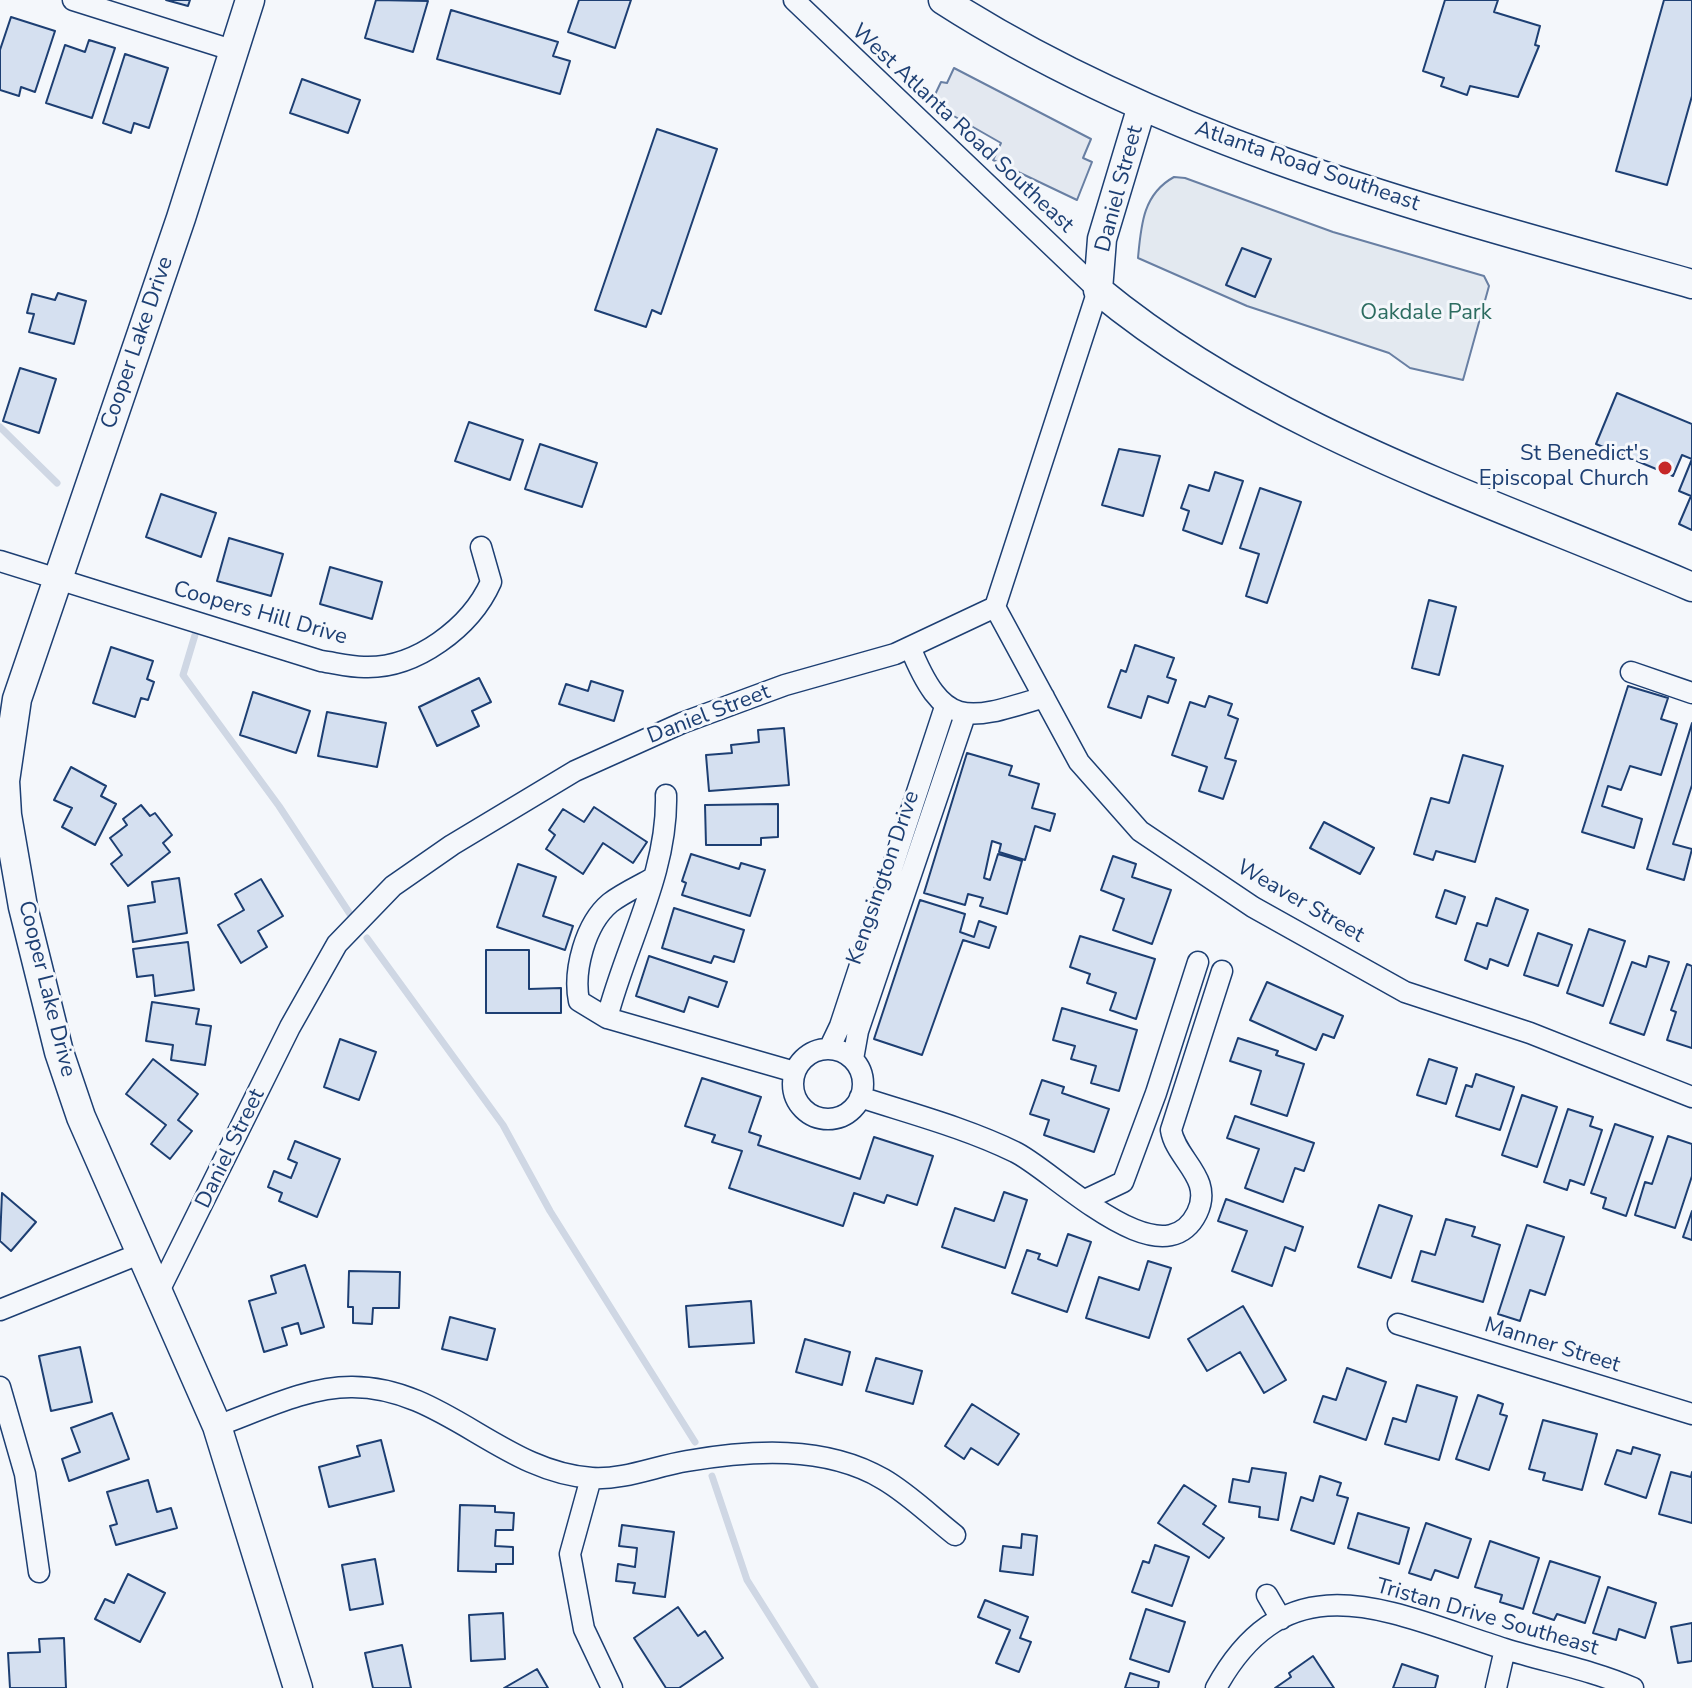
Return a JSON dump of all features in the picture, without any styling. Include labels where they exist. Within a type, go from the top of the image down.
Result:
[{"type":"street","points":[[73,0],[235,51]]},
{"type":"street","name":"Cooper Lake Drive","points":[[250,0],[17,699],[3,780],[11,847],[59,1052],[81,1117],[217,1426],[298,1688]]},
{"type":"street","name":"West Atlanta Road Southeast","points":[[794,0],[1098,290]]},
{"type":"street","name":"Atlanta Road Southeast","points":[[943,0],[1044,59],[1142,106],[1277,160],[1424,208],[1692,284]]},
{"type":"street","name":"Daniel Street","points":[[159,1291],[290,1027],[337,944],[393,886],[452,845],[575,771],[711,712],[910,647],[995,607],[1098,290],[1102,239],[1142,106]]},
{"type":"street","points":[[1098,290],[1190,360],[1285,412],[1692,587]]},
{"type":"street","name":"Coopers Hill Drive","points":[[0,561],[57,576],[321,661],[367,668],[403,660],[449,636],[481,605],[491,582],[481,547]]},
{"type":"street","name":"Weaver Street","points":[[995,607],[1079,762],[1140,831],[1253,907],[1405,992],[1530,1033],[1692,1097]]},
{"type":"street","points":[[910,647],[926,685],[945,707],[965,715],[997,712],[1044,697]]},
{"type":"street","points":[[1631,672],[1692,693]]},
{"type":"street","name":"Kengsington Drive","points":[[829,1049],[945,707]]},
{"type":"street","name":"Kengsington Drive","points":[[853,1059],[858,1031],[965,715]]},
{"type":"street","points":[[607,1018],[653,878],[666,822],[666,795]]},
{"type":"street","points":[[653,878],[609,904],[597,917],[585,945],[576,984],[579,1001],[607,1018],[795,1072]]},
{"type":"street","points":[[860,1097],[1018,1153],[1114,1223],[1150,1234],[1184,1229],[1196,1214],[1200,1183],[1196,1171],[1173,1142],[1171,1130],[1230,972],[1192,960],[1156,1093],[1123,1182],[1085,1200]]},
{"type":"street","points":[[829,1049],[853,1059],[862,1074],[860,1097],[842,1116],[834,1119],[812,1116],[796,1100],[793,1085],[795,1072],[810,1054],[829,1049]]},
{"type":"street","points":[[0,1310],[139,1254]]},
{"type":"street","name":"Manner Street","points":[[1398,1324],[1692,1414]]},
{"type":"street","points":[[217,1426],[320,1390],[350,1386],[384,1390],[442,1410],[518,1459],[591,1478],[624,1475],[688,1461],[771,1452],[833,1458],[883,1479],[955,1535]]},
{"type":"street","points":[[0,1387],[25,1474],[39,1572]]},
{"type":"street","points":[[591,1478],[570,1554],[584,1629],[612,1688]]},
{"type":"street","points":[[1267,1595],[1281,1619]]},
{"type":"street","name":"Tristan Drive Southeast","points":[[1216,1688],[1255,1635],[1307,1606],[1345,1603],[1393,1613],[1633,1688]]},
{"type":"street","points":[[1496,1688],[1505,1649]]},
{"type":"green space","name":"Oakdale Park","points":[[1174,177],[1185,178],[1333,232],[1484,276],[1489,286],[1463,380],[1410,368],[1389,353],[1247,306],[1138,258],[1143,222],[1150,201]]},
{"type":"shaded area","points":[[954,68],[1091,139],[1083,158],[1092,162],[1077,200],[993,160],[1001,143],[931,103],[941,82],[947,83]]},
{"type":"building","points":[[166,0],[190,0],[188,6]]},
{"type":"building","points":[[376,0],[428,1],[413,52],[365,38]]},
{"type":"building","points":[[579,0],[631,0],[615,48],[568,32]]},
{"type":"building","points":[[1445,0],[1498,0],[1494,12],[1540,26],[1535,45],[1539,46],[1518,97],[1470,86],[1467,95],[1441,86],[1444,78],[1423,71]]},
{"type":"building","points":[[1664,0],[1692,0],[1692,96],[1667,185],[1616,171]]},
{"type":"building","points":[[451,10],[558,42],[553,56],[570,61],[560,94],[437,59]]},
{"type":"building","points":[[11,17],[55,31],[35,92],[21,87],[19,96],[0,90],[0,50]]},
{"type":"building","points":[[89,40],[115,48],[92,118],[46,103],[65,45],[85,52]]},
{"type":"building","points":[[125,54],[168,68],[149,128],[134,123],[131,133],[103,123]]},
{"type":"building","points":[[302,79],[360,100],[348,133],[290,113]]},
{"type":"building","points":[[657,129],[717,149],[661,314],[652,310],[646,327],[595,310]]},
{"type":"building","points":[[1242,248],[1271,259],[1255,297],[1226,285]]},
{"type":"building","points":[[58,293],[86,301],[74,344],[29,332],[34,314],[27,313],[32,294],[55,300]]},
{"type":"building","points":[[20,368],[56,379],[39,433],[3,421]]},
{"type":"building","name":"St Benedict's Episcopal Church","points":[[1617,393],[1692,424],[1692,459],[1682,455],[1673,476],[1596,444]]},
{"type":"building","points":[[469,422],[523,440],[510,480],[455,461]]},
{"type":"building","points":[[540,444],[597,463],[582,507],[525,489]]},
{"type":"building","points":[[1119,449],[1160,456],[1143,516],[1102,505]]},
{"type":"building","points":[[1692,459],[1692,530],[1679,524],[1691,496],[1679,491]]},
{"type":"building","points":[[1215,472],[1243,481],[1222,544],[1183,530],[1189,511],[1181,508],[1189,485],[1209,491]]},
{"type":"building","points":[[1260,488],[1301,502],[1267,603],[1246,596],[1259,554],[1240,548]]},
{"type":"building","points":[[161,494],[216,513],[201,557],[146,537]]},
{"type":"building","points":[[229,538],[283,554],[271,596],[217,581]]},
{"type":"building","points":[[330,567],[382,582],[372,619],[320,604]]},
{"type":"building","points":[[1429,600],[1456,607],[1439,675],[1412,668]]},
{"type":"building","points":[[1135,645],[1174,658],[1167,677],[1176,680],[1168,703],[1148,696],[1141,718],[1108,707],[1121,670],[1126,672]]},
{"type":"building","points":[[111,647],[153,661],[147,679],[154,682],[148,700],[141,698],[135,717],[93,703]]},
{"type":"building","points":[[479,678],[491,702],[472,711],[479,726],[437,746],[419,707]]},
{"type":"building","points":[[591,681],[623,691],[614,721],[559,704],[566,684],[588,691]]},
{"type":"building","points":[[1628,686],[1668,698],[1661,719],[1677,724],[1661,775],[1630,766],[1621,790],[1608,786],[1602,806],[1642,819],[1634,848],[1582,832]]},
{"type":"building","points":[[253,692],[310,711],[296,753],[240,735]]},
{"type":"building","points":[[1209,696],[1232,704],[1228,715],[1238,719],[1225,758],[1236,761],[1223,799],[1199,791],[1207,767],[1172,755],[1190,702],[1205,707]]},
{"type":"building","points":[[327,712],[386,723],[377,767],[318,756]]},
{"type":"building","points":[[1692,723],[1692,785],[1673,844],[1692,849],[1684,880],[1647,869]]},
{"type":"building","points":[[784,728],[789,785],[709,791],[706,755],[732,753],[731,745],[759,742],[758,730]]},
{"type":"building","points":[[967,753],[1012,766],[1009,775],[1039,784],[1032,808],[1055,814],[1050,831],[1035,826],[1025,860],[999,852],[1001,844],[992,841],[984,878],[990,880],[998,854],[1022,861],[1007,914],[980,906],[983,898],[968,894],[965,905],[924,893]]},
{"type":"building","points":[[1463,755],[1503,766],[1475,862],[1436,851],[1433,860],[1414,854],[1431,798],[1449,803]]},
{"type":"building","points":[[71,767],[106,786],[101,796],[116,804],[95,845],[62,827],[72,808],[54,800]]},
{"type":"building","points":[[778,804],[778,837],[761,838],[761,845],[706,845],[705,805]]},
{"type":"building","points":[[141,805],[150,816],[155,813],[172,835],[163,843],[170,852],[128,886],[111,864],[122,855],[110,838],[127,825],[123,819]]},
{"type":"building","points":[[594,807],[647,842],[633,863],[603,843],[583,874],[546,849],[555,835],[549,830],[563,809],[584,822]]},
{"type":"building","points":[[1324,822],[1374,848],[1360,874],[1310,848]]},
{"type":"building","points":[[691,854],[739,869],[741,863],[765,870],[750,916],[682,895],[686,883],[682,881]]},
{"type":"building","points":[[1113,856],[1136,864],[1132,877],[1171,890],[1152,944],[1113,930],[1124,899],[1101,890]]},
{"type":"building","points":[[518,864],[556,877],[543,916],[573,926],[565,950],[497,927]]},
{"type":"building","points":[[179,878],[187,933],[133,942],[128,906],[155,902],[152,882]]},
{"type":"building","points":[[261,879],[283,916],[258,931],[267,947],[241,963],[218,925],[244,910],[235,894]]},
{"type":"building","points":[[1445,890],[1465,897],[1456,924],[1436,917]]},
{"type":"building","points":[[1496,898],[1528,910],[1508,966],[1490,959],[1487,969],[1465,960],[1477,923],[1487,926]]},
{"type":"building","points":[[920,900],[965,914],[960,932],[974,937],[979,921],[996,927],[989,948],[963,940],[922,1055],[874,1039]]},
{"type":"building","points":[[674,908],[744,930],[734,962],[714,956],[711,963],[662,948]]},
{"type":"building","points":[[1589,929],[1625,941],[1603,1006],[1567,993]]},
{"type":"building","points":[[1538,933],[1572,945],[1558,986],[1524,975]]},
{"type":"building","points":[[1080,936],[1155,959],[1136,1019],[1110,1010],[1116,993],[1087,983],[1090,974],[1070,967]]},
{"type":"building","points":[[188,942],[194,990],[155,996],[153,975],[137,977],[133,949]]},
{"type":"building","points":[[486,950],[529,950],[529,989],[561,988],[561,1013],[486,1013]]},
{"type":"building","points":[[649,956],[727,982],[718,1007],[689,997],[684,1012],[636,996]]},
{"type":"building","points":[[1649,956],[1669,962],[1644,1035],[1610,1023],[1632,962],[1646,967]]},
{"type":"building","points":[[1687,964],[1692,966],[1692,1048],[1667,1040],[1676,1012],[1671,1010]]},
{"type":"building","points":[[1267,982],[1343,1016],[1334,1038],[1323,1034],[1316,1050],[1250,1020]]},
{"type":"building","points":[[152,1002],[199,1009],[196,1024],[211,1026],[205,1065],[171,1060],[173,1045],[146,1041]]},
{"type":"building","points":[[1062,1008],[1137,1030],[1119,1091],[1091,1083],[1096,1066],[1071,1059],[1075,1046],[1053,1040]]},
{"type":"building","points":[[1238,1038],[1278,1051],[1276,1055],[1304,1064],[1287,1116],[1251,1104],[1261,1071],[1230,1061]]},
{"type":"building","points":[[340,1039],[376,1052],[359,1100],[324,1087]]},
{"type":"building","points":[[153,1059],[198,1094],[178,1120],[192,1131],[170,1159],[151,1144],[166,1125],[126,1094]]},
{"type":"building","points":[[1429,1059],[1457,1068],[1446,1104],[1417,1095]]},
{"type":"building","points":[[1476,1074],[1514,1087],[1500,1130],[1456,1116],[1466,1085],[1472,1087]]},
{"type":"building","points":[[702,1078],[761,1097],[749,1132],[761,1136],[758,1145],[860,1179],[874,1137],[933,1156],[917,1205],[887,1195],[884,1203],[854,1193],[843,1226],[729,1188],[742,1151],[712,1142],[715,1135],[685,1126]]},
{"type":"building","points":[[1042,1080],[1064,1087],[1062,1093],[1109,1109],[1094,1152],[1044,1135],[1049,1120],[1030,1114]]},
{"type":"building","points":[[1522,1095],[1557,1107],[1537,1167],[1502,1155]]},
{"type":"building","points":[[1568,1109],[1593,1117],[1590,1126],[1602,1130],[1584,1185],[1570,1180],[1567,1190],[1544,1182]]},
{"type":"building","points":[[1235,1116],[1314,1143],[1304,1171],[1295,1168],[1283,1202],[1245,1188],[1259,1149],[1227,1138]]},
{"type":"building","points":[[1615,1124],[1653,1137],[1626,1216],[1603,1208],[1606,1198],[1591,1193]]},
{"type":"building","points":[[1668,1136],[1692,1144],[1692,1176],[1675,1228],[1635,1215],[1645,1182],[1652,1184]]},
{"type":"building","points":[[295,1141],[340,1159],[317,1217],[279,1201],[282,1193],[268,1187],[274,1171],[291,1178],[297,1163],[288,1159]]},
{"type":"building","points":[[1004,1192],[1027,1200],[1005,1268],[942,1247],[955,1208],[994,1221]]},
{"type":"building","points":[[2,1193],[36,1222],[11,1251],[0,1241]]},
{"type":"building","points":[[1226,1199],[1303,1227],[1295,1251],[1285,1247],[1272,1286],[1232,1271],[1247,1231],[1218,1221]]},
{"type":"building","points":[[1379,1205],[1412,1216],[1391,1278],[1358,1267]]},
{"type":"building","points":[[1692,1211],[1692,1240],[1683,1237]]},
{"type":"building","points":[[1446,1219],[1475,1227],[1472,1236],[1500,1245],[1483,1302],[1412,1281],[1421,1251],[1435,1255]]},
{"type":"building","points":[[1527,1225],[1564,1237],[1545,1295],[1530,1290],[1520,1321],[1498,1314]]},
{"type":"building","points":[[1068,1234],[1091,1242],[1067,1312],[1012,1293],[1027,1250],[1040,1254],[1038,1259],[1057,1266]]},
{"type":"building","points":[[1148,1261],[1171,1268],[1149,1338],[1086,1318],[1099,1277],[1139,1290]]},
{"type":"building","points":[[305,1265],[324,1327],[301,1334],[298,1323],[282,1328],[287,1345],[264,1352],[249,1301],[276,1293],[271,1276]]},
{"type":"building","points":[[349,1271],[400,1272],[399,1308],[373,1308],[372,1324],[353,1323],[353,1307],[348,1307]]},
{"type":"building","points":[[751,1301],[754,1343],[689,1347],[686,1306]]},
{"type":"building","points":[[1243,1306],[1286,1380],[1264,1393],[1240,1352],[1207,1371],[1188,1339]]},
{"type":"building","points":[[450,1317],[495,1329],[487,1360],[442,1349]]},
{"type":"building","points":[[805,1339],[850,1352],[842,1385],[796,1372]]},
{"type":"building","points":[[80,1347],[92,1402],[51,1411],[39,1356]]},
{"type":"building","points":[[876,1358],[922,1371],[913,1404],[866,1391]]},
{"type":"building","points":[[1347,1368],[1386,1382],[1366,1440],[1314,1422],[1323,1396],[1336,1400]]},
{"type":"building","points":[[1417,1385],[1457,1397],[1439,1460],[1385,1444],[1393,1418],[1406,1422]]},
{"type":"building","points":[[1478,1395],[1503,1404],[1500,1414],[1507,1416],[1489,1470],[1456,1459]]},
{"type":"building","points":[[972,1404],[1019,1434],[998,1465],[971,1448],[964,1459],[945,1446]]},
{"type":"building","points":[[112,1413],[129,1459],[69,1481],[62,1459],[80,1452],[71,1428]]},
{"type":"building","points":[[1543,1420],[1597,1434],[1582,1490],[1543,1480],[1545,1473],[1529,1469]]},
{"type":"building","points":[[381,1440],[394,1491],[329,1507],[319,1467],[360,1456],[357,1446]]},
{"type":"building","points":[[1633,1447],[1660,1455],[1646,1498],[1605,1484],[1617,1450],[1631,1454]]},
{"type":"building","points":[[1252,1468],[1286,1473],[1278,1520],[1259,1517],[1260,1507],[1229,1502],[1233,1479],[1249,1482]]},
{"type":"building","points":[[1671,1472],[1691,1477],[1692,1472],[1692,1523],[1659,1514]]},
{"type":"building","points":[[1320,1476],[1341,1483],[1337,1495],[1348,1498],[1334,1544],[1291,1530],[1301,1497],[1313,1501]]},
{"type":"building","points":[[148,1480],[157,1512],[171,1508],[177,1528],[116,1545],[110,1526],[117,1524],[107,1492]]},
{"type":"building","points":[[1184,1485],[1216,1506],[1203,1524],[1224,1538],[1209,1558],[1158,1523]]},
{"type":"building","points":[[460,1505],[495,1506],[495,1512],[514,1513],[513,1530],[496,1530],[495,1546],[513,1547],[513,1564],[496,1564],[496,1572],[458,1571]]},
{"type":"building","points":[[1358,1513],[1409,1528],[1399,1564],[1348,1548]]},
{"type":"building","points":[[1426,1523],[1471,1539],[1458,1578],[1435,1570],[1431,1580],[1409,1573]]},
{"type":"building","points":[[622,1525],[674,1532],[665,1597],[633,1593],[635,1583],[616,1581],[618,1564],[635,1567],[637,1548],[619,1546]]},
{"type":"building","points":[[1022,1534],[1037,1536],[1033,1575],[1000,1571],[1003,1546],[1021,1548]]},
{"type":"building","points":[[1490,1541],[1539,1558],[1523,1609],[1500,1602],[1502,1595],[1475,1587]]},
{"type":"building","points":[[1155,1545],[1189,1557],[1172,1606],[1132,1592],[1143,1561],[1149,1563]]},
{"type":"building","points":[[375,1559],[383,1604],[350,1610],[342,1565]]},
{"type":"building","points":[[1550,1561],[1600,1577],[1585,1623],[1557,1614],[1554,1620],[1533,1613]]},
{"type":"building","points":[[128,1574],[165,1593],[140,1642],[95,1619],[105,1599],[114,1603]]},
{"type":"building","points":[[1608,1587],[1656,1603],[1645,1638],[1619,1629],[1616,1640],[1593,1633]]},
{"type":"building","points":[[985,1600],[1028,1617],[1020,1638],[1031,1642],[1019,1672],[996,1663],[1010,1630],[978,1617]]},
{"type":"building","points":[[678,1607],[698,1636],[705,1631],[723,1658],[679,1688],[666,1688],[634,1638]]},
{"type":"building","points":[[1146,1609],[1185,1622],[1169,1672],[1130,1659]]},
{"type":"building","points":[[503,1613],[505,1659],[471,1661],[469,1615]]},
{"type":"building","points":[[1692,1623],[1692,1661],[1678,1663],[1671,1627]]},
{"type":"building","points":[[64,1638],[66,1688],[10,1688],[8,1653],[40,1652],[39,1639]]},
{"type":"building","points":[[402,1645],[411,1688],[373,1688],[365,1653]]},
{"type":"building","points":[[1313,1656],[1334,1688],[1275,1688],[1291,1677],[1289,1673]]},
{"type":"building","points":[[1402,1664],[1438,1676],[1435,1688],[1393,1688]]},
{"type":"building","points":[[537,1669],[548,1688],[504,1688]]},
{"type":"building","points":[[1130,1673],[1159,1682],[1158,1688],[1125,1688]]},
{"type":"waterway","points":[[0,427],[57,483]]},
{"type":"waterway","points":[[195,635],[183,675],[279,806],[350,914]]},
{"type":"waterway","points":[[367,938],[503,1125],[550,1211],[695,1442]]},
{"type":"waterway","points":[[712,1476],[747,1580],[815,1688]]},
{"type":"place","name":"St Benedict's Episcopal Church","points":[[1665,468]]}]
